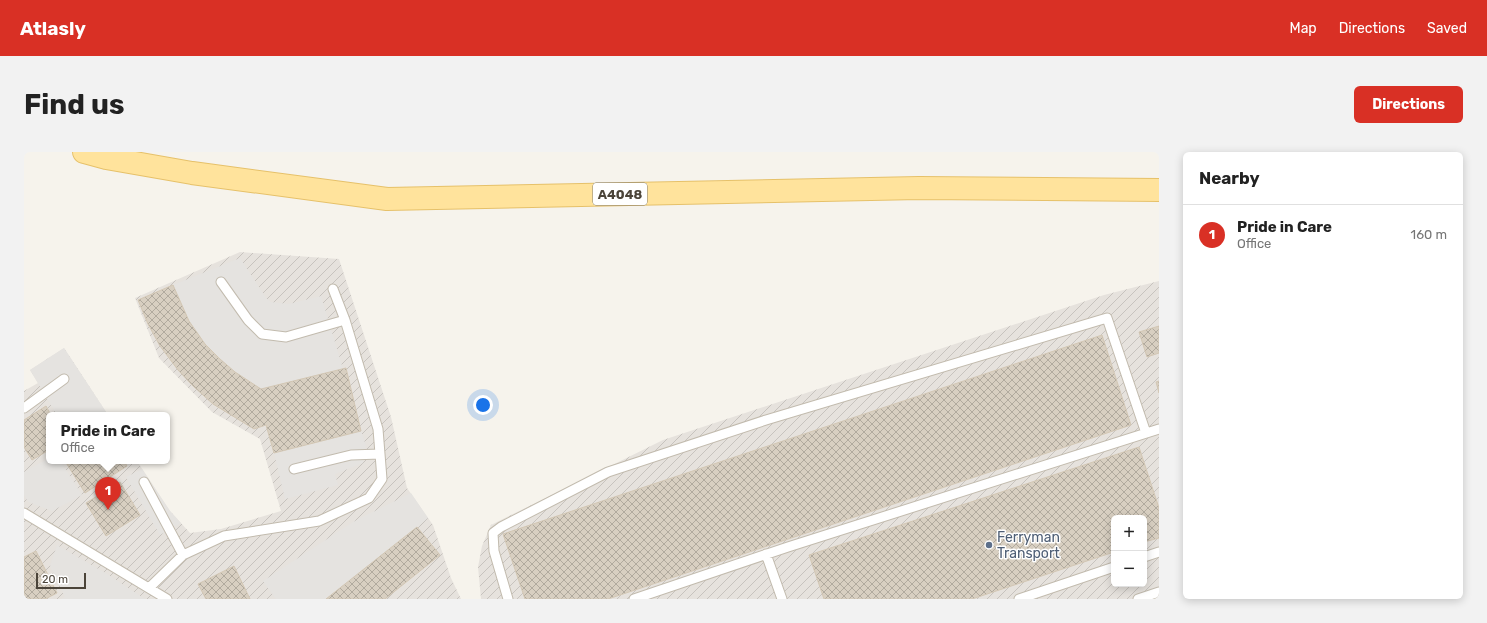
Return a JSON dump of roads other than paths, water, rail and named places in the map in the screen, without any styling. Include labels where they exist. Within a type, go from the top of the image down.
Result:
[{"type":"main road","name":"A4048","points":[[84,152],[106,158],[192,173],[387,198],[919,188],[1159,190]]},
{"type":"lane","points":[[221,282],[248,320],[262,334],[286,337],[345,320]]},
{"type":"lane","points":[[149,588],[183,555],[224,536],[319,521],[369,498],[382,479],[378,429],[345,320],[333,289]]},
{"type":"lane","points":[[508,599],[494,551],[493,533],[501,527],[608,472],[766,420],[1107,318],[1146,433]]},
{"type":"lane","points":[[24,408],[64,379]]},
{"type":"lane","points":[[634,599],[766,554],[1159,429]]},
{"type":"lane","points":[[294,469],[351,455],[380,454]]},
{"type":"lane","points":[[144,482],[183,555]]},
{"type":"lane","points":[[24,513],[168,599]]},
{"type":"lane","points":[[1147,556],[1159,552]]},
{"type":"lane","points":[[766,554],[782,599]]},
{"type":"lane","points":[[1019,599],[1111,568]]},
{"type":"lane","points":[[1138,599],[1159,592]]},
{"type":"place","name":"Pride in Care","points":[[108,510]]},
{"type":"place","name":"Ferryman Transport","points":[[989,545]]}]
